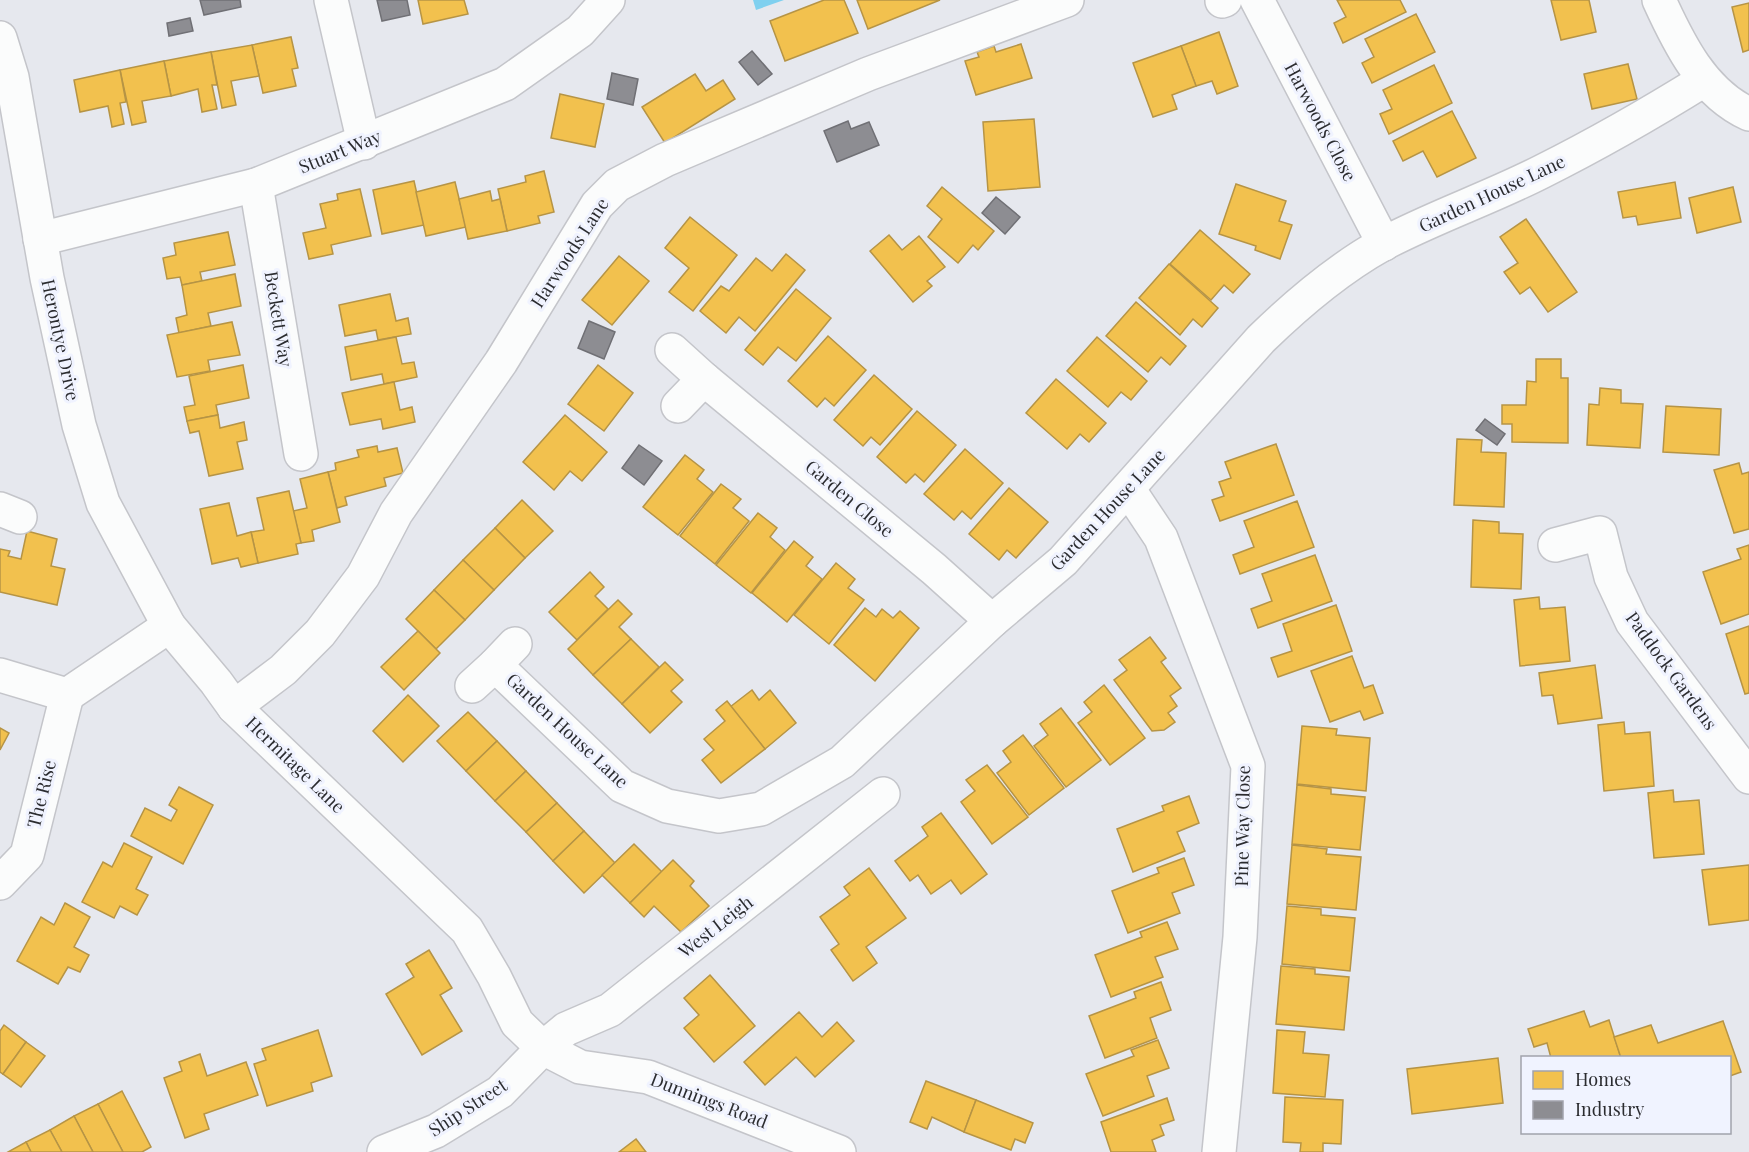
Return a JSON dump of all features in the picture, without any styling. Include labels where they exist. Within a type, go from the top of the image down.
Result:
[{"type":"street","points":[[331,0],[364,143]]},
{"type":"street","name":"Stuart Way","points":[[40,239],[256,185],[506,84],[580,32],[609,0]]},
{"type":"street","name":"Harwoods Lane","points":[[234,706],[283,670],[320,633],[363,576],[396,513],[501,362],[597,206],[617,185],[664,159],[868,74],[1067,0]]},
{"type":"street","name":"Harwoods Close","points":[[1257,0],[1384,244]]},
{"type":"street","points":[[1659,0],[1677,39],[1704,80],[1739,110],[1749,114]]},
{"type":"street","name":"Herontye Drive","points":[[0,39],[12,77],[40,239],[79,425],[103,503],[169,626]]},
{"type":"street","name":"Garden House Lane","points":[[494,665],[622,786],[667,806],[719,816],[761,809],[843,762],[992,621],[1063,561],[1129,490],[1261,339],[1340,271],[1384,244],[1540,173],[1636,122],[1704,80]]},
{"type":"street","name":"Beckett Way","points":[[256,185],[301,454]]},
{"type":"street","name":"Garden Close","points":[[672,350],[934,569],[992,621]]},
{"type":"street","points":[[678,406],[704,379]]},
{"type":"street","name":"Pine Way Close","points":[[1129,490],[1161,538],[1248,766],[1226,1152]]},
{"type":"street","name":"Paddock Gardens","points":[[1555,545],[1600,533],[1611,577],[1632,622],[1749,777]]},
{"type":"street","points":[[0,675],[67,695],[169,626]]},
{"type":"street","name":"Hermitage Lane","points":[[169,626],[234,706],[467,930],[494,976],[517,1023],[543,1048]]},
{"type":"street","name":"The Rise","points":[[0,883],[27,855],[67,695]]},
{"type":"street","name":"West Leigh","points":[[543,1048],[566,1029],[610,1010],[883,794]]},
{"type":"street","name":"Ship Street","points":[[384,1152],[436,1131],[500,1092],[543,1048]]},
{"type":"street","name":"Dunnings Road","points":[[543,1048],[580,1067],[648,1077],[839,1152]]},
{"type":"water","points":[[753,0],[784,0],[756,10]]},
{"type":"building: Homes","points":[[418,0],[464,0],[468,14],[423,24]]},
{"type":"building: Homes","points":[[824,0],[844,0],[858,33],[785,61],[770,21]]},
{"type":"building: Homes","points":[[857,0],[940,0],[868,29]]},
{"type":"building: Homes","points":[[1337,0],[1400,0],[1406,12],[1343,43],[1334,23],[1346,17]]},
{"type":"building: Homes","points":[[1551,0],[1589,0],[1596,32],[1561,40]]},
{"type":"building: Homes","points":[[1749,3],[1749,50],[1743,52],[1732,7]]},
{"type":"building: Homes","points":[[1416,14],[1435,52],[1372,83],[1362,63],[1374,57],[1365,39]]},
{"type":"building: Homes","points":[[1219,32],[1238,86],[1217,94],[1212,81],[1196,86],[1181,46]]},
{"type":"building: Homes","points":[[291,37],[298,68],[292,69],[296,86],[263,93],[252,45]]},
{"type":"building: Homes","points":[[1021,44],[1032,78],[976,95],[965,61],[979,57],[977,52],[994,46],[996,52]]},
{"type":"building: Homes","points":[[252,45],[259,76],[231,81],[236,105],[222,108],[211,52]]},
{"type":"building: Homes","points":[[1181,46],[1196,86],[1172,95],[1177,109],[1153,117],[1133,63]]},
{"type":"building: Homes","points":[[211,52],[217,85],[212,85],[217,109],[202,112],[198,89],[171,96],[164,61]]},
{"type":"building: Homes","points":[[164,61],[171,96],[142,101],[146,122],[132,125],[120,70]]},
{"type":"building: Homes","points":[[1628,64],[1637,99],[1592,109],[1584,74]]},
{"type":"building: Homes","points":[[1434,65],[1452,103],[1389,134],[1380,114],[1392,109],[1383,90]]},
{"type":"building: Homes","points":[[120,70],[126,102],[120,103],[124,124],[112,127],[108,106],[80,112],[74,80]]},
{"type":"building: Homes","points":[[695,74],[706,91],[723,80],[735,99],[665,143],[642,107]]},
{"type":"building: Homes","points":[[560,94],[604,104],[595,147],[551,138]]},
{"type":"building: Homes","points":[[1452,111],[1476,158],[1437,177],[1423,151],[1403,161],[1393,141]]},
{"type":"building: Homes","points":[[1034,119],[1040,187],[988,191],[983,122]]},
{"type":"building: Homes","points":[[544,171],[554,212],[538,216],[540,223],[507,231],[498,189],[526,182],[525,176]]},
{"type":"building: Homes","points":[[414,181],[424,225],[382,234],[373,190]]},
{"type":"building: Homes","points":[[455,182],[466,227],[426,236],[416,192]]},
{"type":"building: Homes","points":[[1675,182],[1681,218],[1638,225],[1636,216],[1623,218],[1618,192]]},
{"type":"building: Homes","points":[[1236,184],[1286,201],[1279,221],[1292,225],[1280,259],[1255,250],[1256,246],[1219,234]]},
{"type":"building: Homes","points":[[942,187],[994,231],[978,250],[973,245],[958,263],[928,237],[942,219],[927,206]]},
{"type":"building: Homes","points":[[1733,187],[1741,222],[1697,233],[1689,198]]},
{"type":"building: Homes","points":[[360,189],[371,236],[331,245],[333,254],[309,259],[303,233],[326,228],[320,204],[338,200],[337,194]]},
{"type":"building: Homes","points":[[490,191],[492,201],[500,199],[507,231],[468,239],[459,199]]},
{"type":"building: Homes","points":[[690,217],[737,255],[693,311],[669,292],[689,268],[665,248]]},
{"type":"building: Homes","points":[[1526,219],[1577,292],[1548,312],[1530,287],[1520,294],[1504,272],[1518,263],[1500,237]]},
{"type":"building: Homes","points":[[1200,230],[1250,274],[1233,293],[1224,285],[1211,300],[1170,264]]},
{"type":"building: Homes","points":[[228,232],[235,265],[200,272],[202,281],[182,285],[180,277],[167,279],[163,258],[176,255],[174,243]]},
{"type":"building: Homes","points":[[889,235],[902,250],[919,236],[945,267],[927,281],[932,286],[913,302],[870,251]]},
{"type":"building: Homes","points":[[786,254],[805,270],[755,331],[739,317],[726,333],[700,311],[721,286],[729,291],[756,258],[772,271]]},
{"type":"building: Homes","points":[[619,256],[649,281],[612,325],[582,300]]},
{"type":"building: Homes","points":[[1169,264],[1218,308],[1202,327],[1193,319],[1180,335],[1139,298]]},
{"type":"building: Homes","points":[[235,274],[241,306],[208,313],[211,326],[179,333],[176,318],[187,315],[182,285]]},
{"type":"building: Homes","points":[[796,289],[831,318],[796,361],[778,347],[763,365],[745,350]]},
{"type":"building: Homes","points":[[390,294],[396,321],[408,318],[411,334],[378,340],[376,330],[345,336],[339,305]]},
{"type":"building: Homes","points":[[1136,302],[1186,346],[1170,365],[1161,357],[1148,372],[1106,336]]},
{"type":"building: Homes","points":[[232,322],[240,355],[208,360],[210,371],[177,377],[167,335]]},
{"type":"building: Homes","points":[[828,336],[866,370],[834,406],[825,398],[817,407],[788,381]]},
{"type":"building: Homes","points":[[396,337],[402,364],[414,362],[417,377],[384,384],[382,374],[351,380],[345,347]]},
{"type":"building: Homes","points":[[1097,337],[1147,381],[1131,400],[1121,392],[1108,407],[1067,371]]},
{"type":"building: Homes","points":[[1536,359],[1561,359],[1561,378],[1568,378],[1568,443],[1512,442],[1512,424],[1502,424],[1502,405],[1526,405],[1527,381],[1536,382]]},
{"type":"building: Homes","points":[[243,365],[249,398],[216,405],[218,415],[187,421],[184,407],[195,405],[189,376]]},
{"type":"building: Homes","points":[[598,365],[633,393],[604,431],[568,404]]},
{"type":"building: Homes","points":[[874,375],[912,409],[880,445],[871,437],[863,446],[834,420]]},
{"type":"building: Homes","points":[[1056,379],[1106,423],[1089,442],[1080,434],[1067,449],[1026,413]]},
{"type":"building: Homes","points":[[394,382],[400,410],[412,407],[415,422],[383,429],[381,419],[350,425],[342,393]]},
{"type":"building: Homes","points":[[1600,388],[1621,390],[1621,403],[1643,404],[1640,448],[1587,445],[1589,404],[1599,405]]},
{"type":"building: Homes","points":[[1666,406],[1721,409],[1719,455],[1663,452]]},
{"type":"building: Homes","points":[[917,411],[956,445],[924,482],[915,474],[906,483],[877,457]]},
{"type":"building: Homes","points":[[218,415],[220,428],[244,422],[247,440],[237,442],[243,469],[209,476],[199,431],[190,433],[187,421]]},
{"type":"building: Homes","points":[[565,415],[607,452],[582,481],[570,471],[554,490],[523,462]]},
{"type":"building: Homes","points":[[1457,439],[1482,440],[1481,452],[1506,453],[1504,507],[1454,505]]},
{"type":"building: Homes","points":[[1276,444],[1294,495],[1220,521],[1212,500],[1224,496],[1219,482],[1231,478],[1225,462]]},
{"type":"building: Homes","points":[[377,446],[378,452],[397,448],[403,473],[384,478],[386,486],[345,497],[347,505],[337,508],[328,472],[336,470],[335,463],[359,457],[357,450]]},
{"type":"building: Homes","points":[[965,449],[1003,483],[971,519],[962,511],[954,520],[924,494]]},
{"type":"building: Homes","points":[[685,455],[704,470],[697,479],[713,492],[678,535],[643,507]]},
{"type":"building: Homes","points":[[1739,463],[1742,474],[1749,472],[1749,529],[1734,533],[1714,470]]},
{"type":"building: Homes","points":[[328,472],[340,522],[312,530],[314,541],[301,543],[293,511],[307,508],[300,479]]},
{"type":"building: Homes","points":[[721,484],[741,499],[733,508],[749,521],[715,564],[680,536]]},
{"type":"building: Homes","points":[[1009,488],[1048,522],[1016,558],[1007,550],[999,560],[969,534]]},
{"type":"building: Homes","points":[[289,491],[301,543],[296,544],[298,554],[258,563],[251,532],[264,530],[257,498]]},
{"type":"building: Homes","points":[[522,500],[553,531],[525,558],[495,528]]},
{"type":"building: Homes","points":[[1297,501],[1314,547],[1240,574],[1233,555],[1254,547],[1244,521]]},
{"type":"building: Homes","points":[[229,503],[237,536],[251,532],[258,563],[241,567],[238,558],[212,564],[200,509]]},
{"type":"building: Homes","points":[[758,513],[777,528],[770,537],[785,550],[751,593],[716,565]]},
{"type":"building: Homes","points":[[1473,520],[1499,522],[1499,533],[1523,534],[1521,589],[1471,587]]},
{"type":"building: Homes","points":[[495,528],[525,558],[494,590],[463,560]]},
{"type":"building: Homes","points":[[27,531],[57,539],[51,566],[65,569],[57,605],[0,592],[0,549],[10,551],[8,556],[21,559]]},
{"type":"building: Homes","points":[[794,541],[813,557],[806,566],[822,579],[787,622],[752,593]]},
{"type":"building: Homes","points":[[1749,545],[1749,614],[1721,624],[1703,572],[1741,559],[1737,549]]},
{"type":"building: Homes","points":[[1315,555],[1332,601],[1258,628],[1251,609],[1272,601],[1262,574]]},
{"type":"building: Homes","points":[[463,560],[494,590],[465,620],[434,590]]},
{"type":"building: Homes","points":[[836,563],[855,579],[848,588],[864,600],[829,644],[794,615]]},
{"type":"building: Homes","points":[[590,572],[604,587],[595,596],[608,609],[577,640],[549,612]]},
{"type":"building: Homes","points":[[434,590],[465,620],[436,649],[406,619]]},
{"type":"building: Homes","points":[[1539,597],[1540,609],[1565,607],[1570,661],[1520,666],[1514,600]]},
{"type":"building: Homes","points":[[618,600],[632,614],[619,627],[631,639],[593,675],[568,649]]},
{"type":"building: Homes","points":[[1336,605],[1352,651],[1278,677],[1271,658],[1292,651],[1283,624]]},
{"type":"building: Homes","points":[[865,608],[876,617],[882,609],[893,618],[900,611],[919,628],[875,681],[834,645]]},
{"type":"building: Homes","points":[[1749,626],[1749,693],[1745,694],[1726,634]]},
{"type":"building: Homes","points":[[418,631],[440,653],[404,690],[381,667]]},
{"type":"building: Homes","points":[[1150,637],[1166,658],[1161,662],[1181,688],[1170,696],[1177,706],[1168,713],[1175,722],[1164,730],[1152,731],[1114,680],[1127,670],[1119,660]]},
{"type":"building: Homes","points":[[631,639],[659,667],[622,704],[593,675]]},
{"type":"building: Homes","points":[[1352,656],[1364,688],[1373,685],[1383,713],[1364,720],[1360,711],[1330,722],[1311,671]]},
{"type":"building: Homes","points":[[665,662],[683,680],[671,691],[682,702],[650,733],[622,704]]},
{"type":"building: Homes","points":[[1595,665],[1602,718],[1558,724],[1553,695],[1542,696],[1539,673]]},
{"type":"building: Homes","points":[[1104,685],[1145,738],[1110,765],[1078,723],[1092,712],[1084,702]]},
{"type":"building: Homes","points":[[752,690],[759,700],[770,690],[796,723],[765,749],[730,707]]},
{"type":"building: Homes","points":[[408,695],[439,726],[403,762],[373,731]]},
{"type":"building: Homes","points":[[727,701],[765,749],[721,783],[702,760],[714,750],[704,739],[725,721],[716,710]]},
{"type":"building: Homes","points":[[1061,708],[1101,760],[1066,787],[1034,746],[1048,735],[1040,724]]},
{"type":"building: Homes","points":[[468,712],[497,741],[466,771],[437,741]]},
{"type":"building: Homes","points":[[1624,722],[1625,734],[1650,732],[1654,786],[1604,791],[1598,725]]},
{"type":"building: Homes","points":[[1302,726],[1337,729],[1336,735],[1370,738],[1366,791],[1297,784]]},
{"type":"building: Homes","points":[[0,728],[9,733],[0,750]]},
{"type":"building: Homes","points":[[1023,735],[1064,788],[1029,815],[997,773],[1011,762],[1003,751]]},
{"type":"building: Homes","points":[[497,741],[526,771],[495,801],[466,771]]},
{"type":"building: Homes","points":[[987,765],[1028,817],[992,844],[961,802],[975,791],[966,780]]},
{"type":"building: Homes","points":[[526,771],[557,803],[526,832],[495,801]]},
{"type":"building: Homes","points":[[1297,785],[1331,789],[1331,794],[1365,797],[1360,850],[1292,844]]},
{"type":"building: Homes","points":[[179,787],[213,805],[183,864],[131,836],[145,808],[171,821],[177,810],[169,805]]},
{"type":"building: Homes","points":[[1673,790],[1674,802],[1699,800],[1704,854],[1654,858],[1648,793]]},
{"type":"building: Homes","points":[[1189,796],[1199,823],[1177,832],[1185,851],[1133,872],[1117,829],[1164,811],[1162,806]]},
{"type":"building: Homes","points":[[557,803],[584,831],[553,861],[526,832]]},
{"type":"building: Homes","points":[[941,813],[987,874],[961,894],[951,880],[931,894],[918,875],[910,881],[895,861],[928,836],[922,827]]},
{"type":"building: Homes","points":[[584,831],[615,863],[584,893],[553,861]]},
{"type":"building: Homes","points":[[124,843],[152,857],[136,889],[148,895],[137,915],[120,906],[114,918],[82,902],[103,862],[112,867]]},
{"type":"building: Homes","points":[[634,844],[662,872],[630,903],[602,875]]},
{"type":"building: Homes","points":[[1292,845],[1327,849],[1326,854],[1361,857],[1356,910],[1287,904]]},
{"type":"building: Homes","points":[[1184,858],[1194,885],[1172,893],[1180,913],[1128,933],[1112,891],[1159,873],[1157,868]]},
{"type":"building: Homes","points":[[673,860],[694,881],[690,886],[709,906],[681,932],[654,906],[644,917],[630,903]]},
{"type":"building: Homes","points":[[1749,865],[1749,920],[1709,925],[1702,870]]},
{"type":"building: Homes","points":[[869,868],[906,918],[866,947],[877,963],[853,981],[831,950],[839,944],[820,917],[850,895],[844,887]]},
{"type":"building: Homes","points":[[65,903],[90,917],[74,947],[89,955],[80,972],[68,967],[58,984],[17,961],[41,917],[54,925]]},
{"type":"building: Homes","points":[[1287,906],[1321,909],[1321,915],[1355,918],[1350,971],[1282,964]]},
{"type":"building: Homes","points":[[1167,922],[1178,949],[1155,957],[1163,977],[1111,997],[1095,955],[1142,937],[1140,932]]},
{"type":"building: Homes","points":[[429,950],[452,988],[440,995],[462,1031],[422,1055],[386,994],[414,977],[406,964]]},
{"type":"building: Homes","points":[[1281,966],[1315,969],[1315,974],[1349,977],[1344,1030],[1276,1024]]},
{"type":"building: Homes","points":[[710,975],[755,1026],[714,1062],[684,1028],[699,1015],[684,998]]},
{"type":"building: Homes","points":[[1161,982],[1171,1010],[1150,1018],[1157,1038],[1105,1058],[1089,1016],[1136,998],[1134,992]]},
{"type":"building: Homes","points":[[1584,1011],[1590,1027],[1609,1020],[1620,1056],[1550,1056],[1547,1043],[1534,1047],[1528,1029]]},
{"type":"building: Homes","points":[[799,1012],[822,1037],[837,1022],[854,1041],[815,1077],[796,1057],[765,1085],[744,1062]]},
{"type":"building: Homes","points":[[1723,1021],[1741,1072],[1731,1076],[1731,1056],[1620,1056],[1614,1037],[1651,1025],[1658,1043]]},
{"type":"building: Homes","points":[[4,1025],[26,1042],[3,1074],[0,1072],[0,1031]]},
{"type":"building: Homes","points":[[318,1030],[332,1076],[311,1083],[313,1091],[267,1106],[254,1064],[266,1060],[262,1049]]},
{"type":"building: Homes","points":[[1277,1030],[1305,1032],[1303,1053],[1329,1055],[1325,1097],[1273,1093]]},
{"type":"building: Homes","points":[[1158,1040],[1169,1068],[1147,1076],[1154,1096],[1103,1116],[1086,1074],[1134,1056],[1131,1050]]},
{"type":"building: Homes","points":[[26,1042],[45,1056],[21,1087],[3,1074]]},
{"type":"building: Homes","points":[[200,1054],[207,1076],[246,1062],[258,1095],[204,1114],[209,1129],[185,1138],[164,1078],[182,1071],[179,1062]]},
{"type":"building: Homes","points":[[1498,1058],[1503,1103],[1412,1114],[1407,1069]]},
{"type":"building: Homes","points":[[926,1081],[976,1100],[964,1132],[932,1117],[927,1129],[910,1122]]},
{"type":"building: Homes","points":[[122,1091],[151,1147],[142,1152],[123,1152],[98,1104]]},
{"type":"building: Homes","points":[[1285,1097],[1343,1100],[1341,1144],[1323,1143],[1323,1152],[1300,1152],[1301,1143],[1283,1142]]},
{"type":"building: Homes","points":[[1167,1098],[1174,1120],[1160,1125],[1164,1135],[1152,1140],[1156,1152],[1111,1152],[1101,1122]]},
{"type":"building: Homes","points":[[976,1100],[1033,1123],[1025,1143],[1015,1139],[1011,1150],[964,1132]]},
{"type":"building: Homes","points":[[98,1104],[123,1152],[93,1152],[74,1116]]},
{"type":"building: Homes","points":[[74,1116],[93,1152],[62,1152],[50,1130]]},
{"type":"building: Homes","points":[[50,1130],[62,1152],[31,1152],[26,1142]]},
{"type":"building: Homes","points":[[636,1139],[646,1152],[619,1152]]},
{"type":"building: Homes","points":[[26,1142],[31,1152],[8,1152]]},
{"type":"building: Industry","points":[[200,0],[240,0],[241,7],[204,15]]},
{"type":"building: Industry","points":[[377,0],[407,0],[410,15],[382,21]]},
{"type":"building: Industry","points":[[190,18],[193,31],[169,36],[167,23]]},
{"type":"building: Industry","points":[[752,51],[772,74],[758,85],[739,62]]},
{"type":"building: Industry","points":[[612,73],[638,79],[633,105],[607,99]]},
{"type":"building: Industry","points":[[848,121],[851,129],[869,122],[879,145],[837,162],[824,131]]},
{"type":"building: Industry","points":[[996,197],[1020,217],[1005,234],[982,213]]},
{"type":"building: Industry","points":[[589,321],[615,332],[604,359],[578,348]]},
{"type":"building: Industry","points":[[1485,419],[1505,434],[1497,445],[1476,430]]},
{"type":"building: Industry","points":[[639,445],[662,461],[644,485],[622,468]]}]
